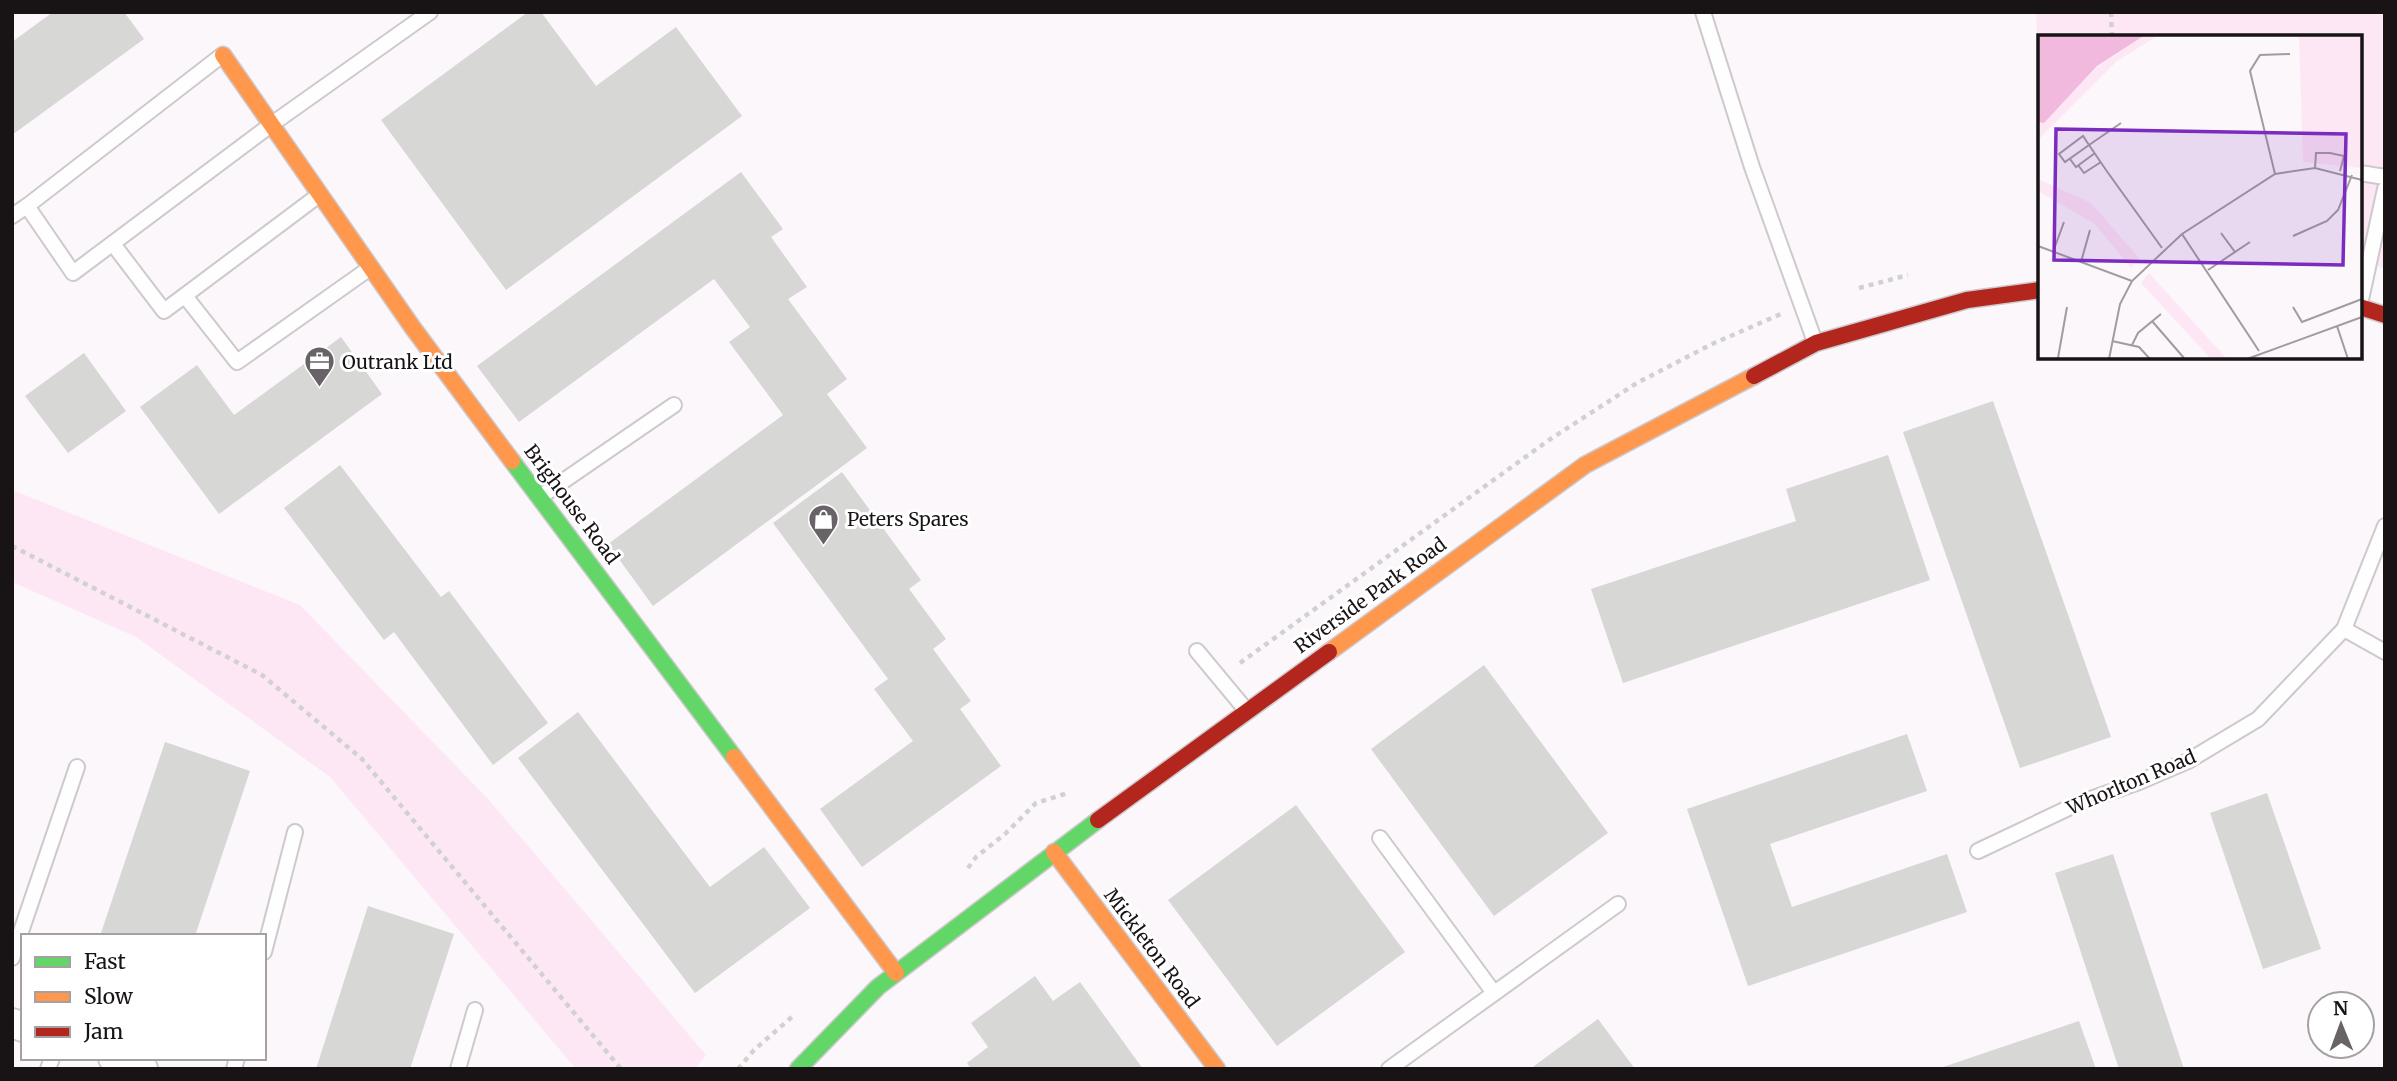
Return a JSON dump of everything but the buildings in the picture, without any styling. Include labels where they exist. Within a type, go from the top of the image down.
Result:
[{"type":"street","name":"Brighouse Road","points":[[223,55],[413,328],[896,972]]},
{"type":"street","name":"Riverside Park Road","points":[[798,1069],[896,972],[1054,852],[1585,465],[1816,343],[1967,300],[2038,290]]},
{"type":"street","points":[[2362,306],[2385,315]]},
{"type":"street","name":"Mickleton Road","points":[[1054,852],[1217,1069]]},
{"type":"street","points":[[118,1060],[143,1069]]},
{"type":"lane","points":[[27,206],[73,273],[272,124],[430,12]]},
{"type":"lane","points":[[1703,12],[1752,167],[1816,343]]},
{"type":"lane","points":[[12,216],[223,55]]},
{"type":"lane","points":[[2362,173],[2385,177]]},
{"type":"lane","points":[[2362,296],[2385,189]]},
{"type":"lane","points":[[113,244],[164,311],[320,194]]},
{"type":"lane","points":[[185,296],[237,362],[371,267]]},
{"type":"lane","points":[[540,497],[674,405]]},
{"type":"lane","name":"Whorlton Road","points":[[1978,851],[2080,803],[2140,782],[2188,761],[2258,719],[2344,629],[2385,526]]},
{"type":"lane","points":[[2344,629],[2385,652]]},
{"type":"lane","points":[[1197,651],[1247,711]]},
{"type":"lane","points":[[12,958],[77,767]]},
{"type":"lane","points":[[266,944],[295,832]]},
{"type":"lane","points":[[1380,838],[1494,993]]},
{"type":"lane","points":[[1389,1069],[1618,904]]},
{"type":"lane","points":[[458,1069],[475,1010]]},
{"type":"path","points":[[2111,12],[2112,35]]},
{"type":"path","points":[[12,546],[262,675],[362,759],[621,1069]]},
{"type":"shaded area","points":[[2036,12],[2385,12],[2385,268],[2362,262],[2362,35],[2038,35],[2038,52]]},
{"type":"shaded area","points":[[12,490],[300,605],[489,800],[706,1055],[695,1069],[576,1069],[330,777],[136,637],[12,582]]},
{"type":"traffic: fast","points":[[512,461],[734,757]]},
{"type":"traffic: fast","points":[[798,1069],[878,987],[1098,820]]},
{"type":"traffic: slow","points":[[223,55],[413,328],[512,461]]},
{"type":"traffic: slow","points":[[1329,652],[1585,465],[1754,376]]},
{"type":"traffic: slow","points":[[734,757],[896,973]]},
{"type":"traffic: slow","points":[[1054,852],[1217,1069]]},
{"type":"traffic: jam","points":[[1754,376],[1816,343],[1967,300],[2038,290]]},
{"type":"traffic: jam","points":[[2362,308],[2385,315]]},
{"type":"traffic: jam","points":[[1098,820],[1329,652]]},
{"type":"place","name":"Outrank Ltd","points":[[319,389]]},
{"type":"place","name":"Peters Spares","points":[[824,546]]}]
